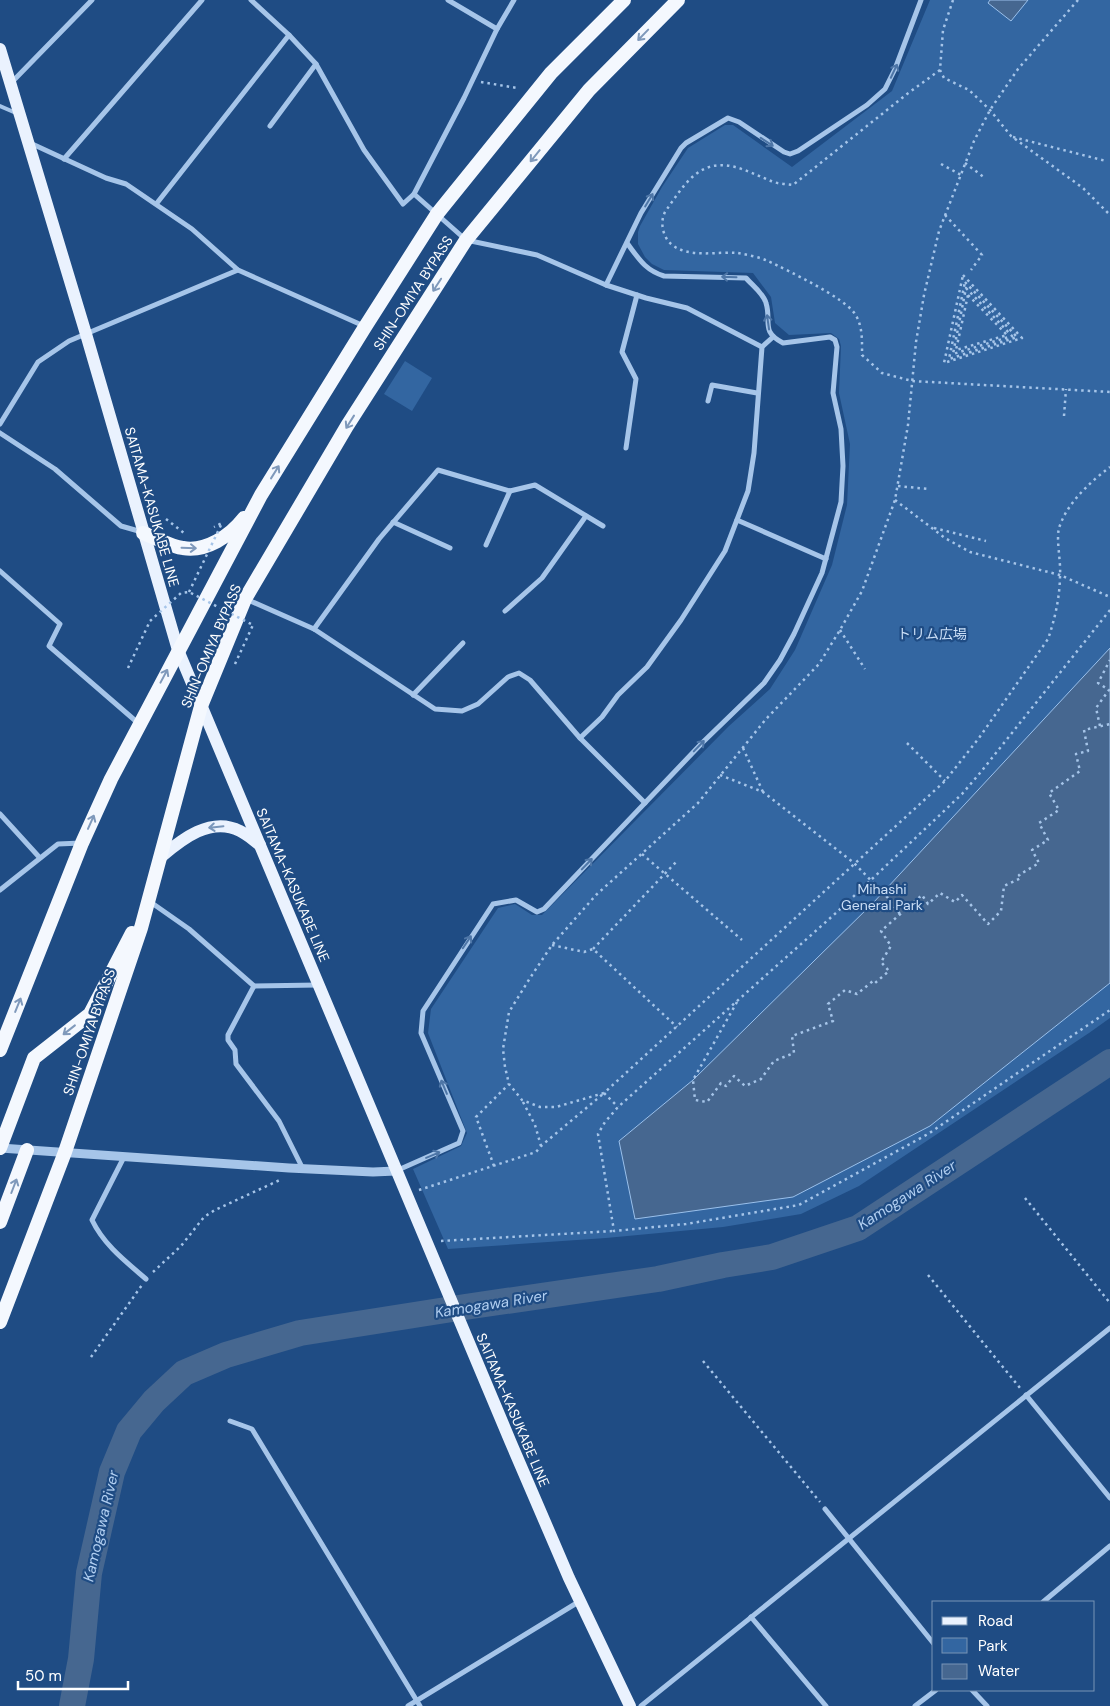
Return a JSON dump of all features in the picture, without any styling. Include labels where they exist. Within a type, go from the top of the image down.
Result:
[{"type":"highway","name":"SHIN-OMIYA BYPASS","points":[[0,1050],[82,843],[111,779],[139,723],[262,495],[365,327],[438,214],[551,73],[624,0]]},
{"type":"highway","name":"SHIN-OMIYA BYPASS","points":[[0,1322],[65,1152],[141,928],[201,706],[245,599],[347,426],[466,240],[589,90],[678,0]]},
{"type":"highway","points":[[143,533],[182,548],[204,547],[210,537],[240,523],[262,495]]},
{"type":"highway","points":[[0,1148],[34,1058],[90,1014],[149,901]]},
{"type":"highway","points":[[0,1222],[28,1150]]},
{"type":"main road","name":"SAITAMA-KASUKABE LINE","points":[[0,49],[30,142],[178,650],[473,1354],[580,1601],[630,1706]]},
{"type":"main road","points":[[161,857],[184,838],[197,831],[227,826],[240,831],[260,845]]},
{"type":"street","points":[[10,83],[92,0]]},
{"type":"street","points":[[64,159],[202,0]]},
{"type":"street","points":[[251,0],[289,35],[316,64],[364,150],[403,204],[414,194],[497,28],[514,0]]},
{"type":"street","points":[[448,0],[497,28]]},
{"type":"street","points":[[606,285],[641,213],[686,143],[726,119],[733,119],[767,142],[790,154],[867,105],[885,89],[895,69],[920,0]]},
{"type":"street","points":[[156,203],[289,35]]},
{"type":"street","points":[[270,126],[316,64]]},
{"type":"street","points":[[30,142],[106,178],[126,184],[192,229],[238,270],[365,327]]},
{"type":"street","points":[[414,194],[466,240],[537,254],[606,285],[638,296],[687,308],[762,347]]},
{"type":"street","points":[[0,1148],[124,1158],[373,1172],[396,1171],[459,1143],[463,1131],[421,1033],[423,1011],[493,904],[516,900],[537,912],[544,908],[702,743],[764,683],[780,660],[794,634],[822,573],[841,502],[843,466],[841,429],[833,393],[838,347],[835,340],[830,337],[783,343],[773,337],[768,328],[766,302],[746,278],[664,276],[653,273],[647,269],[627,243]]},
{"type":"street","points":[[0,424],[38,362],[69,341],[238,270]]},
{"type":"street","points":[[626,448],[636,380],[622,352],[638,296]]},
{"type":"street","points":[[580,738],[602,717],[618,695],[647,667],[681,620],[725,551],[748,491],[754,453],[757,393],[762,347],[773,337]]},
{"type":"street","points":[[708,401],[712,385],[757,393]]},
{"type":"street","points":[[0,433],[55,469],[121,526],[143,533]]},
{"type":"street","points":[[314,629],[379,539],[438,470],[510,490],[534,485],[603,526]]},
{"type":"street","points":[[486,545],[510,490]]},
{"type":"street","points":[[505,611],[542,578],[586,516]]},
{"type":"street","points":[[737,520],[826,559]]},
{"type":"street","points":[[393,522],[450,548]]},
{"type":"street","points":[[0,571],[60,624],[49,646],[139,723]]},
{"type":"street","points":[[245,599],[314,629],[435,710],[462,711],[478,704],[508,677],[519,673],[530,680],[580,738],[645,803]]},
{"type":"street","points":[[413,695],[463,643]]},
{"type":"street","points":[[0,814],[40,858]]},
{"type":"street","points":[[0,890],[58,844],[82,843]]},
{"type":"street","points":[[149,901],[189,929],[254,986],[318,985]]},
{"type":"street","points":[[254,986],[228,1035],[228,1040],[235,1050],[236,1064],[279,1121],[303,1169]]},
{"type":"street","points":[[124,1158],[92,1220],[98,1234],[110,1248],[146,1279]]},
{"type":"street","points":[[641,1706],[1110,1328]]},
{"type":"street","points":[[1026,1396],[1110,1498]]},
{"type":"street","points":[[230,1421],[252,1429],[418,1703]]},
{"type":"street","points":[[825,1509],[932,1642]]},
{"type":"street","points":[[1044,1601],[1110,1546]]},
{"type":"street","points":[[408,1706],[418,1703],[580,1601]]},
{"type":"street","points":[[751,1617],[826,1706]]},
{"type":"street","points":[[914,1706],[935,1691]]},
{"type":"street","points":[[973,1691],[987,1706]]},
{"type":"lane","points":[[0,106],[21,114]]},
{"type":"path","points":[[953,0],[943,30],[940,70],[944,78],[969,90],[990,110],[1011,136],[1083,188],[1110,215]]},
{"type":"path","points":[[940,70],[793,185],[773,182],[734,166],[720,164],[696,174],[664,213],[662,228],[665,236],[671,244],[681,250],[703,253],[738,253],[766,261],[843,302],[856,315],[862,332],[862,355],[882,373],[912,381],[1110,392]]},
{"type":"path","points":[[472,81],[517,88]]},
{"type":"path","points":[[1011,136],[1106,161]]},
{"type":"path","points":[[941,164],[961,175]]},
{"type":"path","points":[[965,164],[985,178]]},
{"type":"path","points":[[945,215],[982,255],[971,270]]},
{"type":"path","points":[[963,274],[1022,338],[944,363],[952,328],[963,274]]},
{"type":"path","points":[[965,282],[1017,337],[948,358],[951,349],[965,282]]},
{"type":"path","points":[[966,288],[1012,336],[953,354],[956,335],[966,288]]},
{"type":"path","points":[[968,295],[1007,334],[956,350],[964,313],[968,295]]},
{"type":"path","points":[[1064,416],[1066,389]]},
{"type":"path","points":[[406,1194],[536,1152],[677,1027],[944,782],[979,738],[1048,639],[1054,621],[1060,575],[1059,529],[1072,505],[1095,479],[1110,466]]},
{"type":"path","points":[[898,486],[928,489]]},
{"type":"path","points":[[896,500],[945,538],[970,552],[1060,575],[1110,596]]},
{"type":"path","points":[[166,519],[189,537]]},
{"type":"path","points":[[189,592],[210,537],[214,527],[222,523],[210,537]]},
{"type":"path","points":[[932,528],[986,541]]},
{"type":"path","points":[[128,668],[150,621],[181,593],[189,592],[253,626],[235,665]]},
{"type":"path","points":[[614,1231],[598,1134],[605,1122],[618,1107],[871,880],[962,794],[1110,610]]},
{"type":"path","points":[[840,630],[865,669]]},
{"type":"path","points":[[1100,726],[1096,708],[1109,690],[1098,683],[1110,660]]},
{"type":"path","points":[[739,998],[693,1080],[695,1100],[706,1102],[721,1083],[726,1086],[734,1076],[745,1086],[762,1079],[774,1061],[794,1053],[792,1036],[834,1021],[828,1004],[846,990],[858,994],[873,981],[875,983],[889,970],[881,962],[891,946],[881,931],[922,895],[928,904],[940,893],[955,902],[962,895],[988,924],[1001,910],[1004,886],[1021,878],[1019,875],[1039,863],[1032,850],[1048,840],[1039,824],[1058,810],[1049,792],[1080,771],[1076,754],[1088,751],[1084,730],[1110,724]]},
{"type":"path","points":[[908,743],[944,782]]},
{"type":"path","points":[[743,747],[763,792]]},
{"type":"path","points":[[720,775],[763,792],[854,864],[888,898],[900,914]]},
{"type":"path","points":[[642,854],[742,940]]},
{"type":"path","points":[[552,945],[584,952],[593,949],[677,861]]},
{"type":"path","points":[[593,949],[677,1027]]},
{"type":"path","points":[[426,1242],[614,1231],[686,1224],[799,1205],[928,1134],[1110,1010]]},
{"type":"path","points":[[494,1166],[476,1117],[509,1084],[522,1100],[535,1125],[541,1146]]},
{"type":"path","points":[[604,1093],[618,1107]]},
{"type":"path","points":[[522,1100],[540,1107],[556,1107],[604,1093]]},
{"type":"path","points":[[91,1357],[146,1279],[181,1246],[204,1217],[215,1210],[283,1179],[289,1168]]},
{"type":"path","points":[[1025,1198],[1110,1303]]},
{"type":"path","points":[[928,1274],[1026,1396]]},
{"type":"path","points":[[703,1361],[825,1509]]},
{"type":"green space","name":"Mihashi General Park","points":[[930,0],[1110,0],[1110,1018],[859,1186],[801,1214],[723,1227],[606,1238],[448,1249],[413,1169],[461,1146],[467,1133],[428,1033],[431,1009],[498,908],[515,904],[532,915],[542,915],[729,726],[770,689],[795,650],[832,565],[847,505],[850,444],[839,393],[841,346],[839,339],[831,333],[789,335],[775,323],[771,297],[753,273],[664,270],[652,264],[645,257],[638,244],[640,226],[662,187],[688,148],[725,125],[733,125],[792,167],[892,91]]},
{"type":"green space","points":[[405,361],[432,378],[412,411],[384,394]]},
{"type":"water","points":[[990,0],[1028,0],[1011,21],[988,3]]},
{"type":"water","points":[[1110,648],[1110,983],[930,1126],[793,1197],[635,1219],[619,1141],[693,1080],[873,903]]},
{"type":"waterway","name":"Kamogawa River","points":[[72,1706],[81,1659],[89,1573],[112,1472],[129,1431],[154,1401],[184,1373],[226,1355],[300,1333],[658,1279],[772,1257],[858,1228],[1110,1062]]},
{"type":"park label","name":"トリム広場","points":[[932,634]]}]
